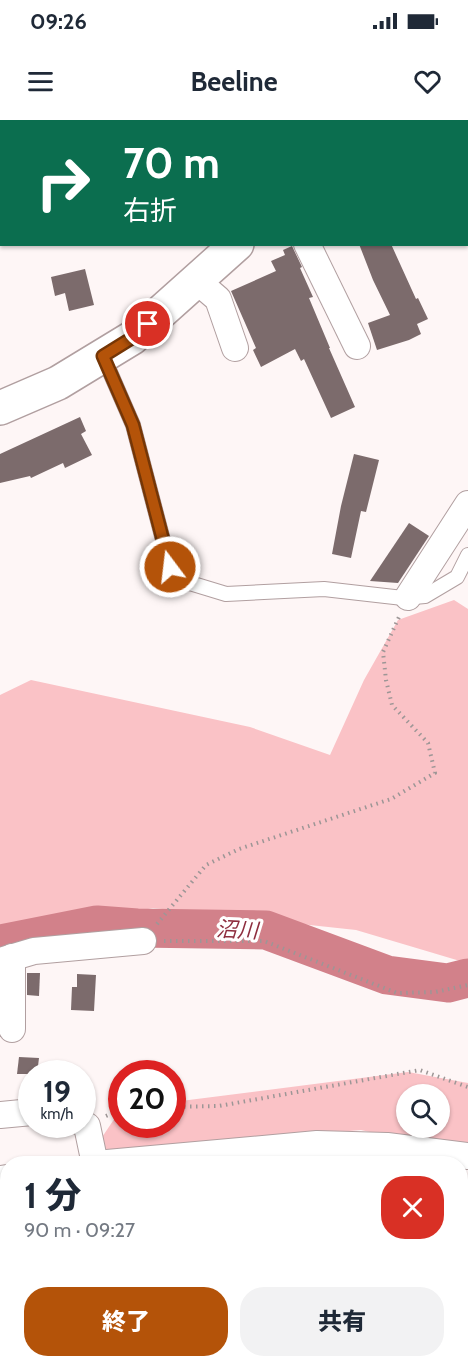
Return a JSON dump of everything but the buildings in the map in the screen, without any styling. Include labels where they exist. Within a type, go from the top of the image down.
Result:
[{"type":"street","points":[[0,408],[58,383],[132,338],[235,246]]},
{"type":"street","points":[[308,246],[357,346]]},
{"type":"street","points":[[197,281],[218,299],[235,348]]},
{"type":"street","points":[[408,597],[468,504]]},
{"type":"street","points":[[12,1029],[6,959],[34,951],[150,932]]},
{"type":"street","points":[[0,1115],[18,1113]]},
{"type":"street","points":[[90,1138],[93,1156]]},
{"type":"street","points":[[237,1156],[317,1144],[387,1146],[468,1156]]},
{"type":"lane","points":[[103,356],[133,425],[170,567],[180,580],[226,594],[324,589],[403,598],[425,596],[463,578],[468,555]]},
{"type":"path","points":[[150,932],[206,865],[239,849],[391,799],[435,773],[428,743],[392,705],[386,680],[383,652],[408,597]]},
{"type":"path","points":[[150,932],[264,941],[397,993],[435,992],[468,985]]},
{"type":"path","points":[[186,1107],[219,1106],[420,1070],[468,1088]]},
{"type":"shaded area","points":[[454,600],[468,609],[468,959],[460,961],[356,930],[153,908],[0,939],[0,695],[31,680],[250,727],[330,755],[364,680],[398,620]]},
{"type":"shaded area","points":[[408,1072],[468,1083],[468,1155],[361,1130],[92,1152],[108,1128],[108,1138],[186,1138],[186,1100]]},
{"type":"waterway","name":"沼川","points":[[0,944],[97,925],[137,928],[266,930],[387,975],[448,983],[468,978]]},
{"type":"route","points":[[148,324],[132,338],[103,356],[133,425],[170,567]]}]
